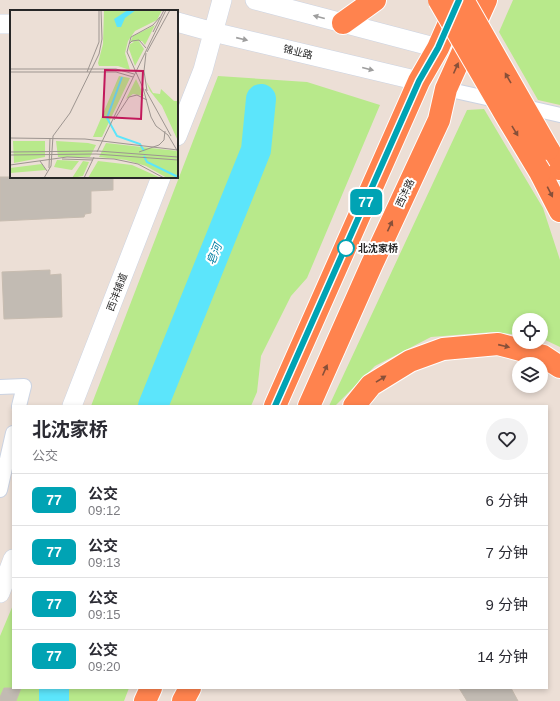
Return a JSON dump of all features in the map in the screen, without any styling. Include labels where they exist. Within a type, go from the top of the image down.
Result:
[{"type":"highway","points":[[344,23],[375,0]]},
{"type":"highway","points":[[440,0],[508,119],[550,171]]},
{"type":"highway","points":[[275,405],[419,81],[438,48],[459,0]]},
{"type":"highway","points":[[463,0],[548,149],[550,171],[560,211]]},
{"type":"highway","name":"西沣路","points":[[309,405],[372,264],[439,120],[446,89],[486,0]]},
{"type":"highway","points":[[355,405],[371,385],[410,361],[443,349],[498,344],[543,356],[560,367]]},
{"type":"highway","points":[[145,701],[151,689]]},
{"type":"highway","points":[[178,701],[184,689]]},
{"type":"highway","points":[[183,701],[189,689]]},
{"type":"main road","points":[[178,133],[203,70],[222,0]]},
{"type":"main road","points":[[255,0],[438,48]]},
{"type":"main road","name":"锦业路","points":[[178,22],[419,81]]},
{"type":"main road","name":"西沣辅道","points":[[72,405],[161,178]]},
{"type":"main road","points":[[0,593],[12,562]]},
{"type":"street","points":[[446,89],[560,115]]},
{"type":"street","points":[[0,387],[24,386],[19,405]]},
{"type":"street","points":[[0,490],[12,437]]},
{"type":"green space","points":[[513,0],[560,0],[560,105],[538,100],[499,32]]},
{"type":"green space","points":[[218,76],[307,82],[380,105],[307,278],[291,296],[261,356],[257,392],[251,405],[91,405]]},
{"type":"green space","points":[[484,109],[543,208],[560,260],[560,347],[548,341],[548,313],[512,313],[512,334],[494,332],[431,337],[375,366],[336,405],[329,405],[467,110]]},
{"type":"green space","points":[[12,607],[12,689],[129,689],[124,701],[0,701],[0,636]]},
{"type":"building","points":[[0,177],[113,178],[113,190],[91,191],[91,213],[85,214],[84,217],[0,221]]},
{"type":"building","points":[[50,270],[50,275],[61,274],[62,317],[4,319],[2,272]]},
{"type":"building","points":[[4,688],[21,689],[16,701],[0,701]]},
{"type":"building","points":[[460,689],[512,689],[518,701],[467,701]]},
{"type":"waterway","name":"皂河","points":[[153,405],[256,150],[261,99]]},
{"type":"waterway","name":"皂河","points":[[54,689],[54,701]]},
{"type":"bus line","name":"77","points":[[275,405],[419,81],[438,48],[459,0]]},
{"type":"place","name":"北沈家桥","points":[[346,248]]}]
